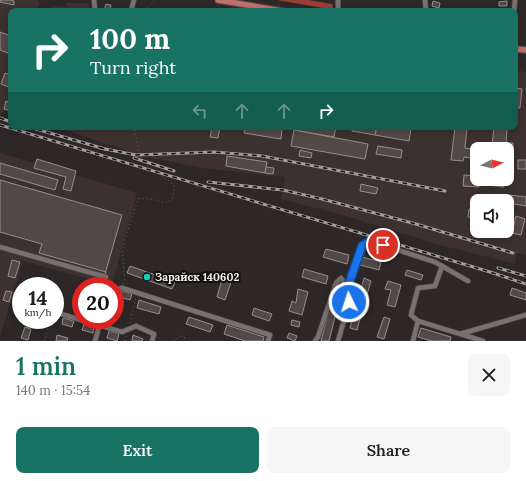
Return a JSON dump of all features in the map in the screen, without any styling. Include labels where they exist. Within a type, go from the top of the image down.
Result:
[{"type":"main road","points":[[218,0],[246,2],[270,8]]},
{"type":"street","points":[[338,341],[350,300],[346,294],[347,286],[362,246],[370,241],[436,262],[468,281]]},
{"type":"street","points":[[0,247],[106,277]]},
{"type":"street","points":[[442,266],[435,286],[418,288],[411,315],[418,321],[483,341]]},
{"type":"street","points":[[315,341],[318,337],[336,283],[341,278],[347,286]]},
{"type":"street","points":[[124,289],[270,336],[268,341]]},
{"type":"street","points":[[460,334],[526,315]]},
{"type":"street","points":[[413,341],[418,321]]},
{"type":"street","points":[[115,329],[122,332],[136,326],[154,334],[152,341]]},
{"type":"street","points":[[95,341],[98,329]]},
{"type":"path","points":[[146,8],[156,0]]},
{"type":"path","points":[[124,282],[122,252],[138,199],[147,198],[166,203],[172,199],[175,188],[170,180],[145,164],[140,155],[135,130]]},
{"type":"path","points":[[125,341],[138,293]]},
{"type":"path","points":[[44,341],[48,329]]},
{"type":"path","points":[[174,341],[181,336],[188,339]]},
{"type":"shaded area","points":[[0,0],[38,0],[38,2],[40,2],[38,8],[8,8],[8,111],[4,109],[2,113],[0,113]]},
{"type":"shaded area","points":[[277,0],[309,0],[332,4],[333,8],[322,8]]},
{"type":"shaded area","points":[[66,3],[89,3],[89,8],[52,8],[52,5],[66,7]]},
{"type":"shaded area","points":[[518,71],[526,72],[526,255],[517,253],[515,264],[436,244],[346,216],[281,199],[285,177],[202,168],[142,156],[66,130],[518,130]]},
{"type":"shaded area","points":[[0,153],[137,193],[114,277],[80,277],[23,261],[18,277],[12,277],[12,297],[0,336]]},
{"type":"building","points":[[0,0],[14,1],[14,5],[0,2]]},
{"type":"building","points":[[433,1],[440,3],[439,8],[432,6]]},
{"type":"building","points":[[507,1],[507,6],[499,6],[499,2]]},
{"type":"building","points":[[106,4],[111,5],[110,8],[105,8]]},
{"type":"building","points":[[0,32],[8,35],[8,53],[0,50]]},
{"type":"building","points":[[5,73],[8,74],[8,87],[1,84]]},
{"type":"building","points":[[518,88],[522,89],[520,108],[518,108]]},
{"type":"building","points":[[6,101],[8,102],[8,110],[4,109]]},
{"type":"building","points":[[211,130],[219,130],[218,138],[210,137]]},
{"type":"building","points":[[244,130],[282,130],[281,139],[244,133]]},
{"type":"building","points":[[294,130],[368,144],[365,159],[291,146]]},
{"type":"building","points":[[300,130],[335,130],[334,137]]},
{"type":"building","points":[[352,130],[376,130],[375,135]]},
{"type":"building","points":[[376,130],[411,130],[409,141],[375,135]]},
{"type":"building","points":[[455,130],[467,130],[465,148],[470,149],[470,158],[464,157],[463,161],[451,160]]},
{"type":"building","points":[[494,130],[507,130],[506,142],[492,142]]},
{"type":"building","points":[[378,146],[402,150],[401,158],[376,154]]},
{"type":"building","points":[[300,150],[312,153],[311,158],[299,156]]},
{"type":"building","points":[[227,156],[267,162],[265,173],[226,166]]},
{"type":"building","points":[[37,159],[76,171],[71,191],[63,189],[66,177],[34,168]]},
{"type":"building","points":[[518,160],[526,160],[526,169],[518,169]]},
{"type":"building","points":[[0,163],[58,180],[55,190],[0,174]]},
{"type":"building","points":[[266,167],[274,168],[273,174],[265,173]]},
{"type":"building","points":[[464,175],[470,175],[470,186],[479,186],[479,187],[463,186]]},
{"type":"building","points":[[0,180],[122,215],[106,272],[39,253],[42,244],[0,232]]},
{"type":"building","points":[[361,184],[378,188],[376,194],[360,191]]},
{"type":"building","points":[[514,196],[526,197],[526,206],[514,204]]},
{"type":"building","points":[[469,209],[470,209],[470,217],[468,217]]},
{"type":"building","points":[[516,216],[525,219],[521,235],[514,233]]},
{"type":"building","points":[[326,249],[349,255],[347,264],[323,257]]},
{"type":"building","points":[[362,257],[381,262],[379,270],[360,265]]},
{"type":"building","points":[[12,260],[20,262],[15,277],[8,276]]},
{"type":"building","points":[[130,266],[175,282],[172,289],[127,273]]},
{"type":"building","points":[[304,269],[328,276],[326,284],[302,277]]},
{"type":"building","points":[[407,270],[423,275],[421,280],[405,275]]},
{"type":"building","points":[[224,273],[233,276],[225,300],[217,297]]},
{"type":"building","points":[[364,278],[371,281],[366,298],[359,296]]},
{"type":"building","points":[[388,281],[401,285],[395,307],[387,305],[391,290],[385,289]]},
{"type":"building","points":[[512,288],[526,293],[526,300],[510,295]]},
{"type":"building","points":[[298,289],[308,292],[302,315],[289,311],[292,301],[296,303]]},
{"type":"building","points":[[6,291],[12,292],[9,302],[3,300]]},
{"type":"building","points":[[124,292],[132,294],[130,300],[124,298]]},
{"type":"building","points":[[139,300],[161,307],[159,314],[137,308]]},
{"type":"building","points":[[330,306],[341,309],[339,314],[336,313],[329,341],[321,341]]},
{"type":"building","points":[[254,308],[272,314],[269,321],[252,315]]},
{"type":"building","points":[[355,310],[362,312],[357,330],[350,328]]},
{"type":"building","points":[[189,317],[213,325],[210,332],[186,324]]},
{"type":"building","points":[[384,317],[390,319],[384,339],[377,337]]},
{"type":"building","points":[[64,318],[72,320],[72,327],[64,325]]},
{"type":"building","points":[[292,320],[300,322],[299,327],[291,325]]},
{"type":"building","points":[[227,325],[264,337],[263,341],[245,341],[224,334]]},
{"type":"building","points":[[421,328],[451,337],[450,341],[432,341],[418,337]]},
{"type":"building","points":[[24,329],[31,329],[28,340],[21,338]]},
{"type":"building","points":[[82,329],[94,329],[93,333]]},
{"type":"building","points":[[109,331],[119,334],[117,341],[107,338]]},
{"type":"building","points":[[289,333],[297,336],[295,341],[287,338]]},
{"type":"building","points":[[57,335],[68,338],[67,341],[56,341]]},
{"type":"building","points":[[133,335],[143,339],[142,341],[132,341]]},
{"type":"railway","points":[[0,118],[8,121]]},
{"type":"railway","points":[[0,125],[8,127]]},
{"type":"railway","points":[[17,130],[526,284]]},
{"type":"railway","points":[[39,130],[105,149]]},
{"type":"railway","points":[[100,148],[136,155],[214,152],[262,156],[445,191]]},
{"type":"railway","points":[[134,158],[174,171]]},
{"type":"railway","points":[[208,182],[283,190],[322,199],[416,224],[513,253]]},
{"type":"railway","points":[[498,268],[526,276]]},
{"type":"place","name":"Зарайск 140602","points":[[147,277]]},
{"type":"route","points":[[349,302],[350,300],[346,292],[362,246],[370,241],[383,245]]}]
